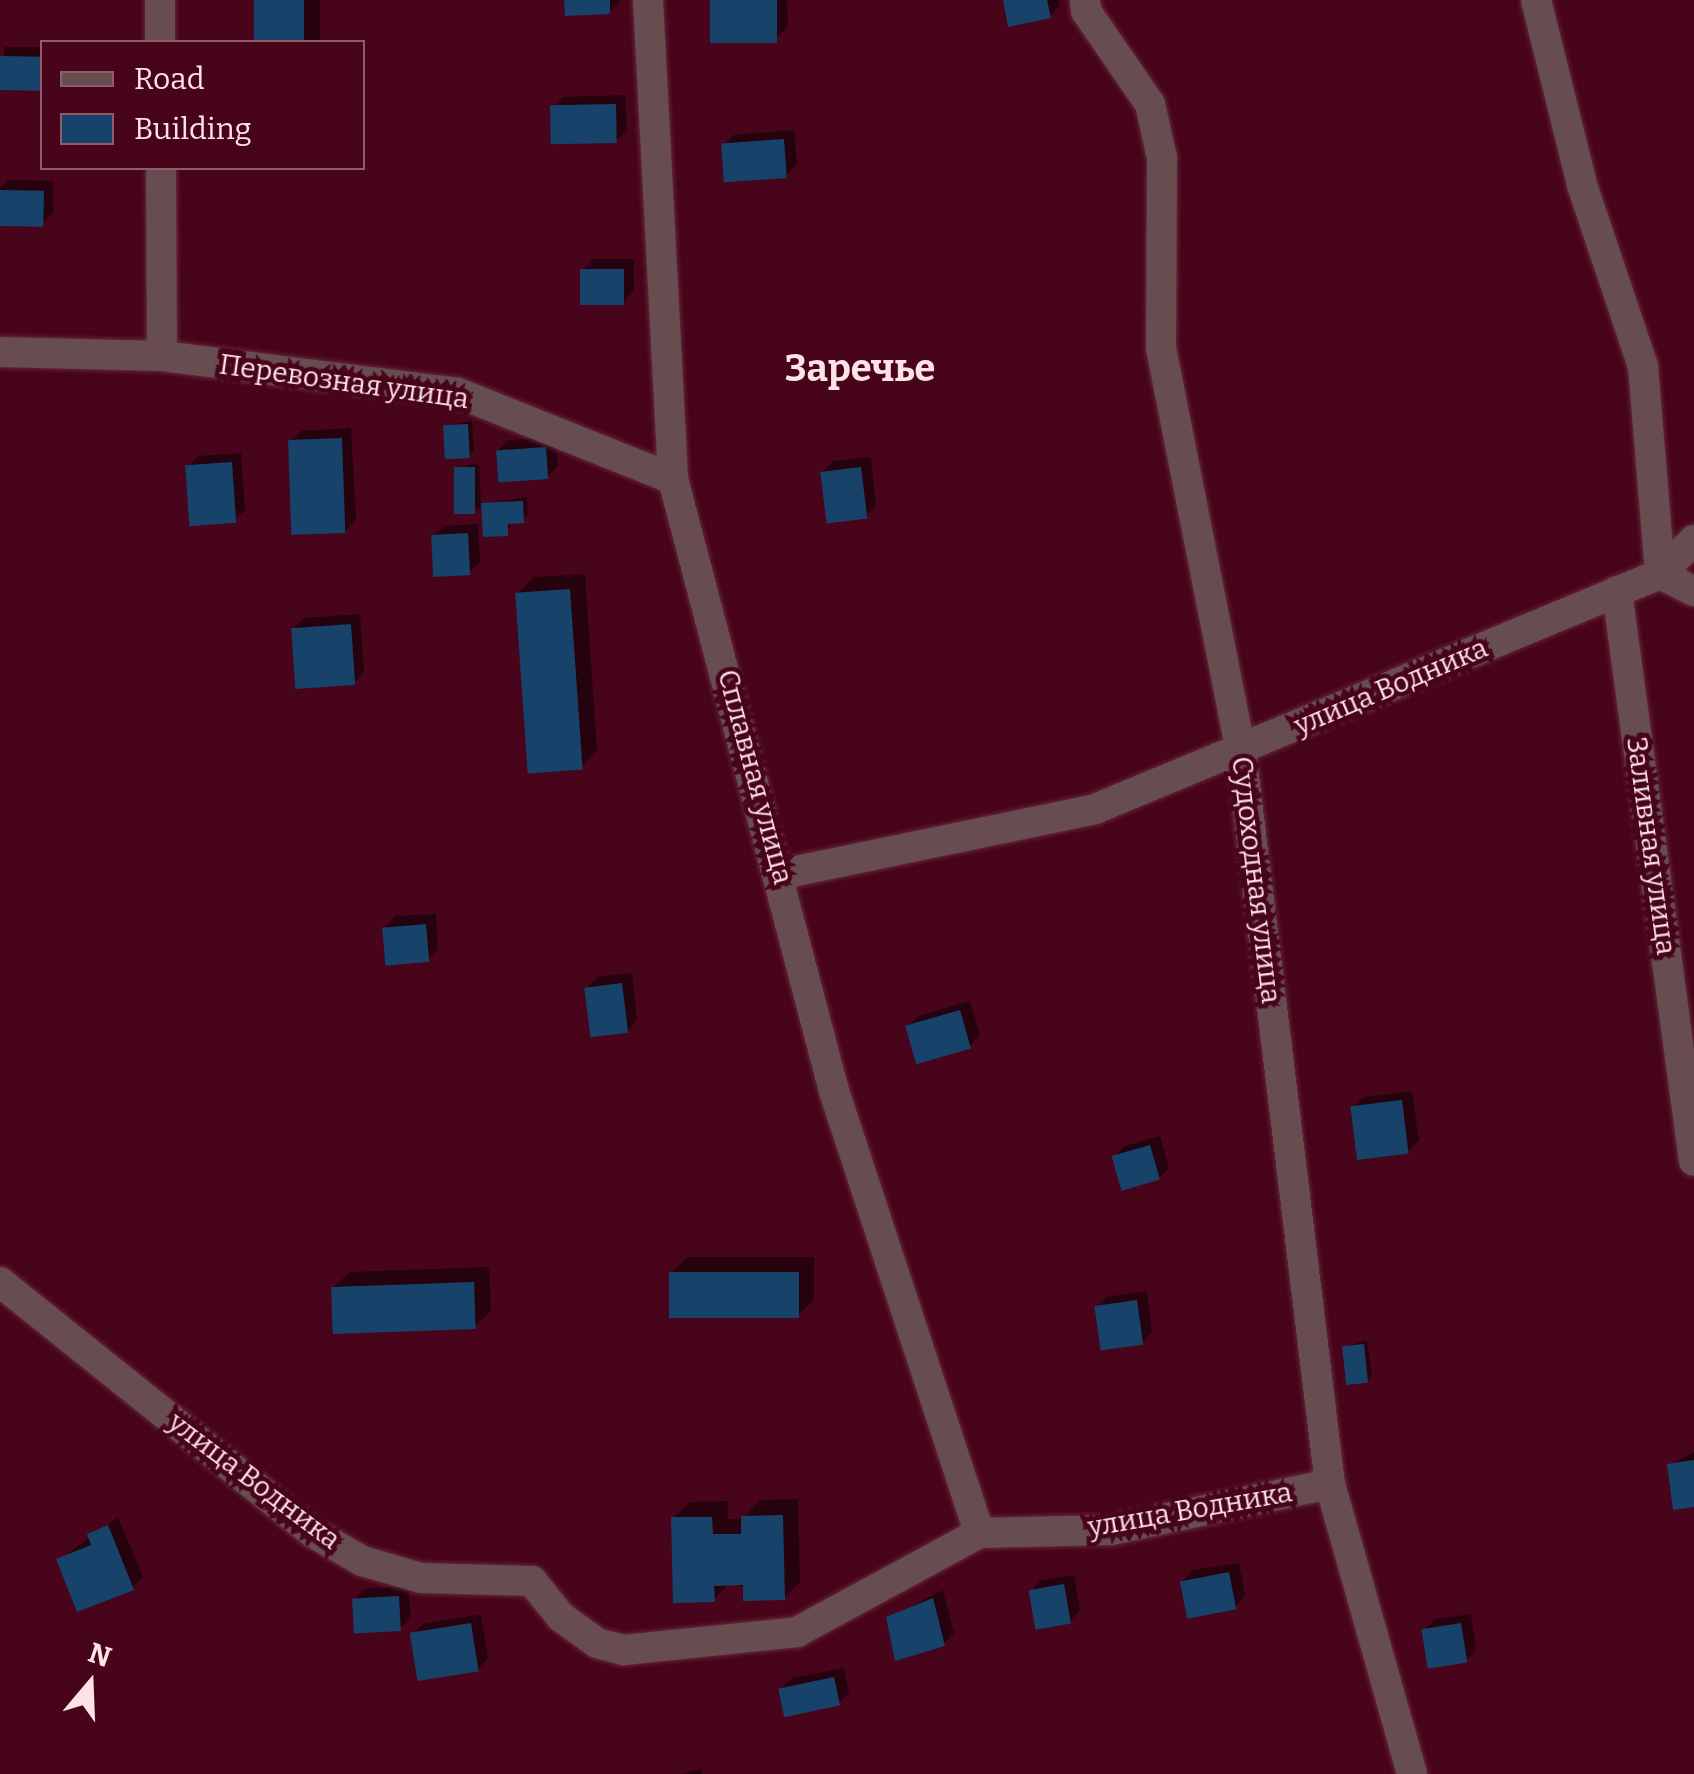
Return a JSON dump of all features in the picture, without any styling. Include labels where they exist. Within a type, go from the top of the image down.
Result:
[{"type":"street","points":[[160,0],[160,40]]},
{"type":"street","name":"Сплавная улица","points":[[648,0],[673,479],[782,874],[834,1091],[979,1533]]},
{"type":"street","name":"Судоходная улица","points":[[1085,0],[1086,11],[1150,104],[1162,158],[1161,348],[1241,752],[1330,1484],[1412,1774]]},
{"type":"street","points":[[1536,0],[1582,185],[1644,366],[1660,574],[1694,591]]},
{"type":"street","points":[[161,170],[162,356]]},
{"type":"street","name":"Перевозная улица","points":[[0,352],[162,356],[458,393],[673,479]]},
{"type":"street","name":"улица Водника","points":[[782,874],[1094,809],[1241,752],[1660,574],[1694,540]]},
{"type":"street","name":"Заливная улица","points":[[1617,591],[1694,1161]]},
{"type":"street","name":"улица Водника","points":[[0,1282],[312,1532],[362,1561],[421,1578],[532,1581],[562,1617],[596,1643],[624,1650],[796,1632],[979,1533],[1110,1530],[1330,1484]]},
{"type":"building","points":[[254,0],[304,0],[304,40],[254,40]]},
{"type":"building","points":[[564,0],[610,0],[610,14],[565,16]]},
{"type":"building","points":[[710,0],[777,0],[777,43],[710,43]]},
{"type":"building","points":[[1003,0],[1047,0],[1051,18],[1008,27]]},
{"type":"building","points":[[0,56],[40,57],[40,91],[0,90]]},
{"type":"building","points":[[616,104],[617,143],[551,144],[550,105]]},
{"type":"building","points":[[784,139],[787,178],[724,182],[721,143]]},
{"type":"building","points":[[0,190],[44,191],[43,227],[0,226]]},
{"type":"building","points":[[580,269],[624,269],[624,305],[580,305]]},
{"type":"building","points":[[468,424],[470,458],[445,459],[443,425]]},
{"type":"building","points":[[342,438],[345,533],[291,535],[288,440]]},
{"type":"building","points":[[546,447],[548,479],[498,482],[496,450]]},
{"type":"building","points":[[232,462],[236,523],[189,526],[185,465]]},
{"type":"building","points":[[454,467],[475,467],[475,514],[454,514]]},
{"type":"building","points":[[861,467],[867,519],[827,524],[820,472]]},
{"type":"building","points":[[523,501],[524,523],[508,524],[508,536],[483,537],[481,503]]},
{"type":"building","points":[[468,533],[470,575],[433,577],[431,535]]},
{"type":"building","points":[[570,589],[583,770],[528,773],[515,593]]},
{"type":"building","points":[[351,624],[355,685],[295,689],[291,628]]},
{"type":"building","points":[[426,924],[429,962],[385,966],[382,928]]},
{"type":"building","points":[[622,983],[628,1033],[590,1037],[584,988]]},
{"type":"building","points":[[960,1010],[971,1048],[916,1064],[905,1026]]},
{"type":"building","points":[[1402,1100],[1409,1154],[1357,1160],[1350,1106]]},
{"type":"building","points":[[1150,1145],[1160,1180],[1121,1191],[1112,1156]]},
{"type":"building","points":[[669,1272],[799,1272],[799,1318],[669,1318]]},
{"type":"building","points":[[474,1282],[476,1329],[333,1334],[331,1287]]},
{"type":"building","points":[[1137,1300],[1143,1345],[1101,1351],[1094,1306]]},
{"type":"building","points":[[1364,1344],[1368,1383],[1346,1385],[1342,1346]]},
{"type":"building","points":[[1694,1460],[1694,1507],[1673,1510],[1667,1464]]},
{"type":"building","points":[[783,1515],[785,1600],[743,1601],[743,1585],[714,1586],[715,1602],[673,1603],[671,1517],[712,1517],[713,1534],[741,1534],[741,1516]]},
{"type":"building","points":[[108,1525],[134,1590],[77,1612],[56,1559],[91,1545],[87,1534]]},
{"type":"building","points":[[1229,1572],[1236,1609],[1187,1619],[1180,1582]]},
{"type":"building","points":[[1064,1584],[1071,1623],[1035,1630],[1029,1590]]},
{"type":"building","points":[[399,1596],[401,1631],[354,1633],[352,1598]]},
{"type":"building","points":[[933,1598],[945,1646],[895,1661],[886,1617]]},
{"type":"building","points":[[471,1623],[479,1671],[417,1681],[410,1633]]},
{"type":"building","points":[[1461,1623],[1467,1663],[1428,1669],[1421,1629]]},
{"type":"building","points":[[834,1677],[840,1705],[784,1717],[778,1689]]},
{"type":"district","name":"Заречье","points":[[860,369]]}]
